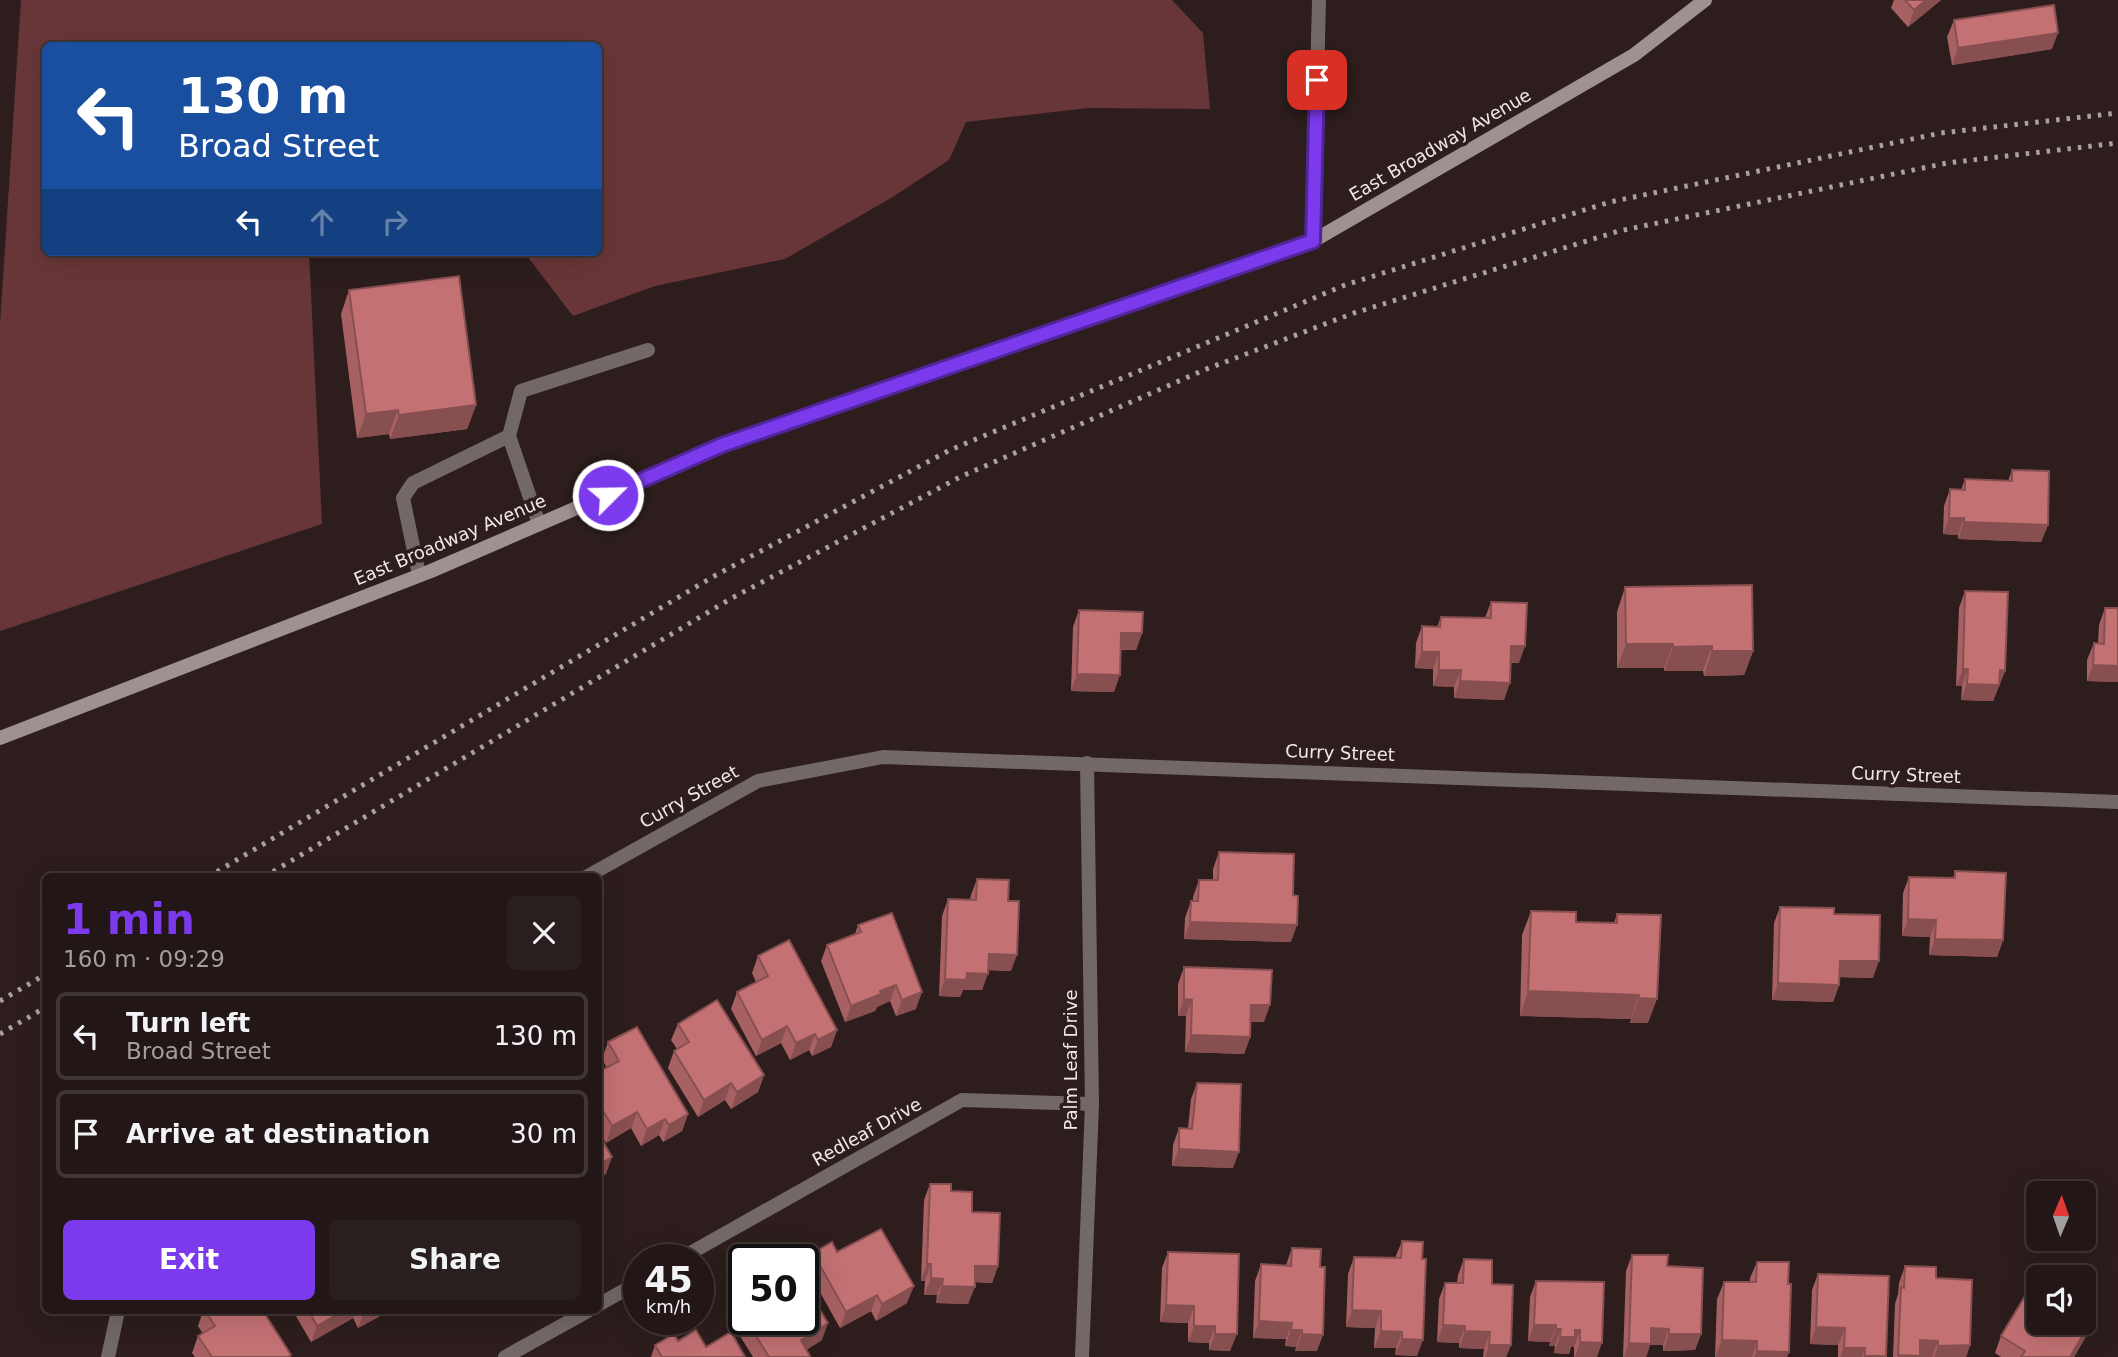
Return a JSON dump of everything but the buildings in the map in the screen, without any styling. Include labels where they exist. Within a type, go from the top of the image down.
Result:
[{"type":"main road","name":"East Broadway Avenue","points":[[0,738],[419,575],[722,445],[1313,241],[1634,55],[1705,0]]},
{"type":"street","points":[[1313,241],[1319,0]]},
{"type":"street","points":[[539,524],[509,436],[521,391],[648,350]]},
{"type":"street","points":[[419,575],[403,498],[414,483],[509,436]]},
{"type":"street","name":"Curry Street","points":[[593,873],[758,782],[883,757],[2118,802]]},
{"type":"street","name":"Palm Leaf Drive","points":[[1082,1357],[1092,1104],[1087,763]]},
{"type":"street","name":"Redleaf Drive","points":[[707,1244],[962,1101],[1092,1104]]},
{"type":"street","points":[[602,1303],[623,1291]]},
{"type":"street","points":[[108,1357],[117,1314]]},
{"type":"street","points":[[505,1357],[583,1314]]},
{"type":"shaded area","points":[[21,0],[1172,0],[1203,33],[1210,109],[1088,108],[966,122],[949,160],[891,198],[785,259],[655,286],[573,316],[527,256],[602,256],[602,42],[42,42],[42,256],[309,256],[322,524],[0,631],[0,325]]},
{"type":"railway","points":[[215,873],[716,575],[950,450],[1345,285],[1610,202],[1941,133],[2118,113]]},
{"type":"railway","points":[[271,873],[732,598],[960,477],[1204,370],[1354,313],[1619,231],[1947,163],[2118,143]]},
{"type":"railway","points":[[0,1001],[42,976]]},
{"type":"railway","points":[[0,1034],[42,1009]]},
{"type":"route","points":[[608,495],[722,445],[1313,241],[1317,80]]}]
